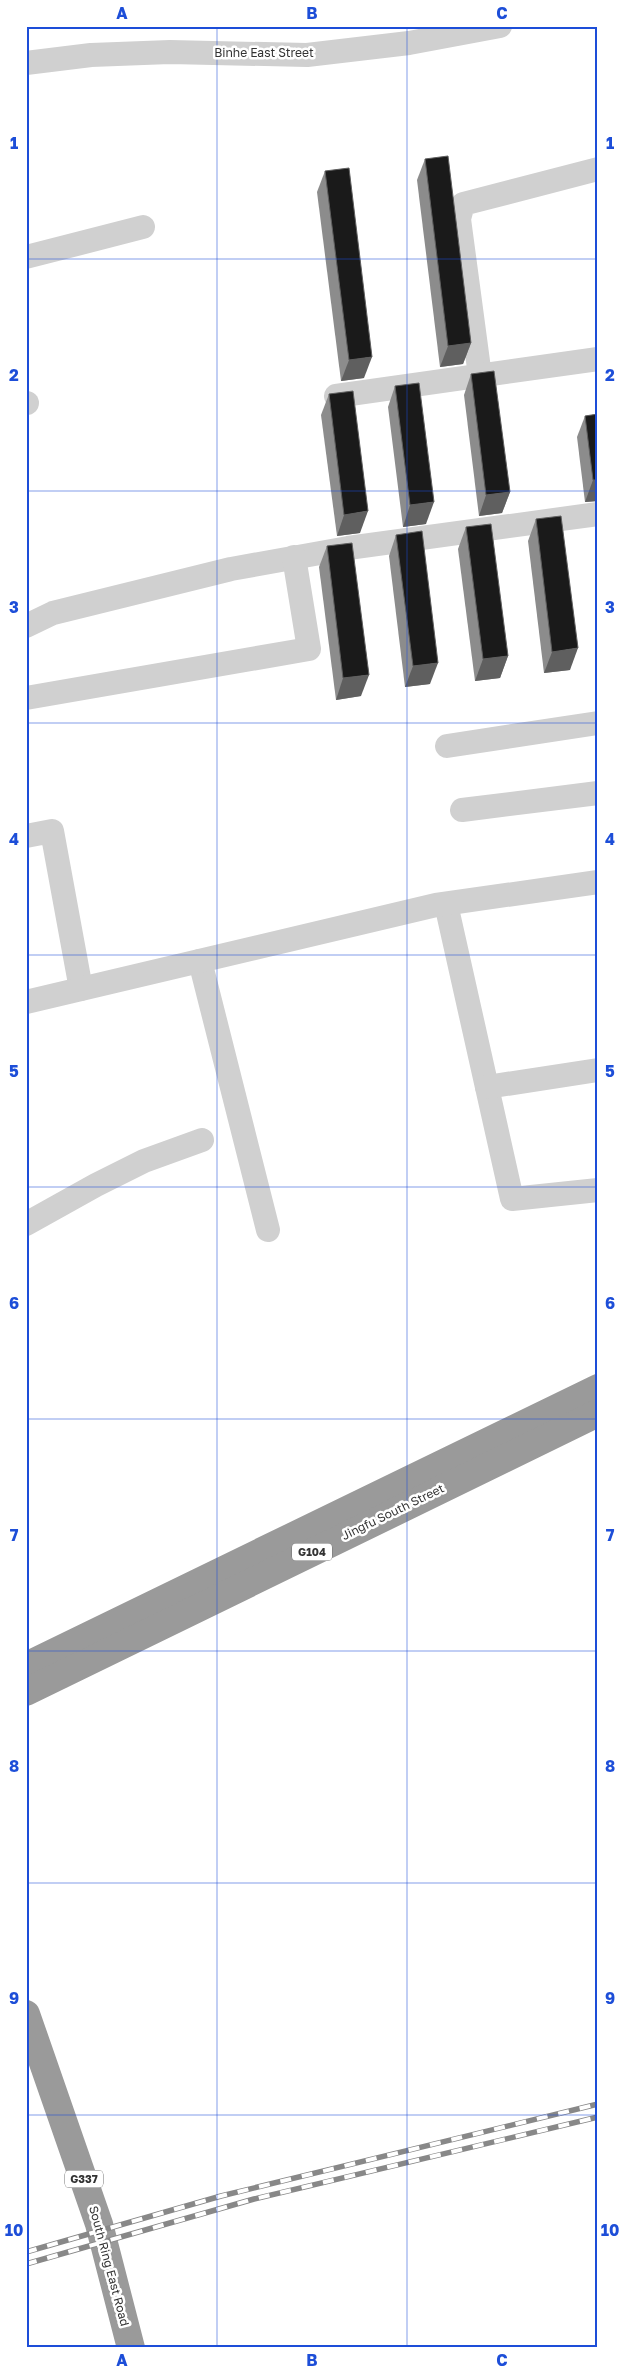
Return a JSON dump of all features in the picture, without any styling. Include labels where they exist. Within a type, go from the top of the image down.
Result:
[{"type":"highway","name":"Jingfu South Street","points":[[26,1666],[598,1388]]},
{"type":"highway","name":"Jingfu South Street","points":[[26,1692],[598,1413]]},
{"type":"highway","name":"South Ring East Road","points":[[26,2014],[99,2224],[131,2348]]},
{"type":"street","name":"Binhe East Street","points":[[26,62],[91,55],[170,52],[307,55],[409,43],[500,26]]},
{"type":"street","points":[[480,376],[459,220],[463,204],[598,169]]},
{"type":"street","points":[[26,257],[143,227]]},
{"type":"street","points":[[336,396],[598,360]]},
{"type":"street","points":[[26,626],[53,613],[231,569],[294,557],[598,514]]},
{"type":"street","points":[[26,698],[309,649],[294,557]]},
{"type":"street","points":[[447,746],[598,723]]},
{"type":"street","points":[[462,810],[598,792]]},
{"type":"street","points":[[26,836],[52,830],[81,989]]},
{"type":"street","points":[[26,1002],[446,904],[598,882]]},
{"type":"street","points":[[446,904],[512,1199],[598,1190]]},
{"type":"street","points":[[200,961],[268,1230]]},
{"type":"street","points":[[487,1087],[598,1070]]},
{"type":"street","points":[[26,1224],[144,1161],[202,1140]]},
{"type":"building","points":[[448,156],[471,343],[448,346],[425,159]]},
{"type":"building","points":[[349,168],[372,357],[349,360],[325,171]]},
{"type":"building","points":[[494,371],[510,492],[486,495],[471,374]]},
{"type":"building","points":[[419,383],[434,502],[410,505],[395,386]]},
{"type":"building","points":[[353,391],[368,511],[344,515],[329,394]]},
{"type":"building","points":[[598,414],[598,480],[593,480],[585,416]]},
{"type":"building","points":[[561,516],[578,648],[552,652],[536,519]]},
{"type":"building","points":[[491,524],[508,656],[483,659],[466,527]]},
{"type":"building","points":[[422,531],[438,663],[413,666],[396,535]]},
{"type":"building","points":[[352,543],[369,675],[343,678],[327,546]]},
{"type":"railway","points":[[26,2252],[221,2196],[598,2104]]},
{"type":"railway","points":[[26,2264],[254,2199],[598,2117]]}]
